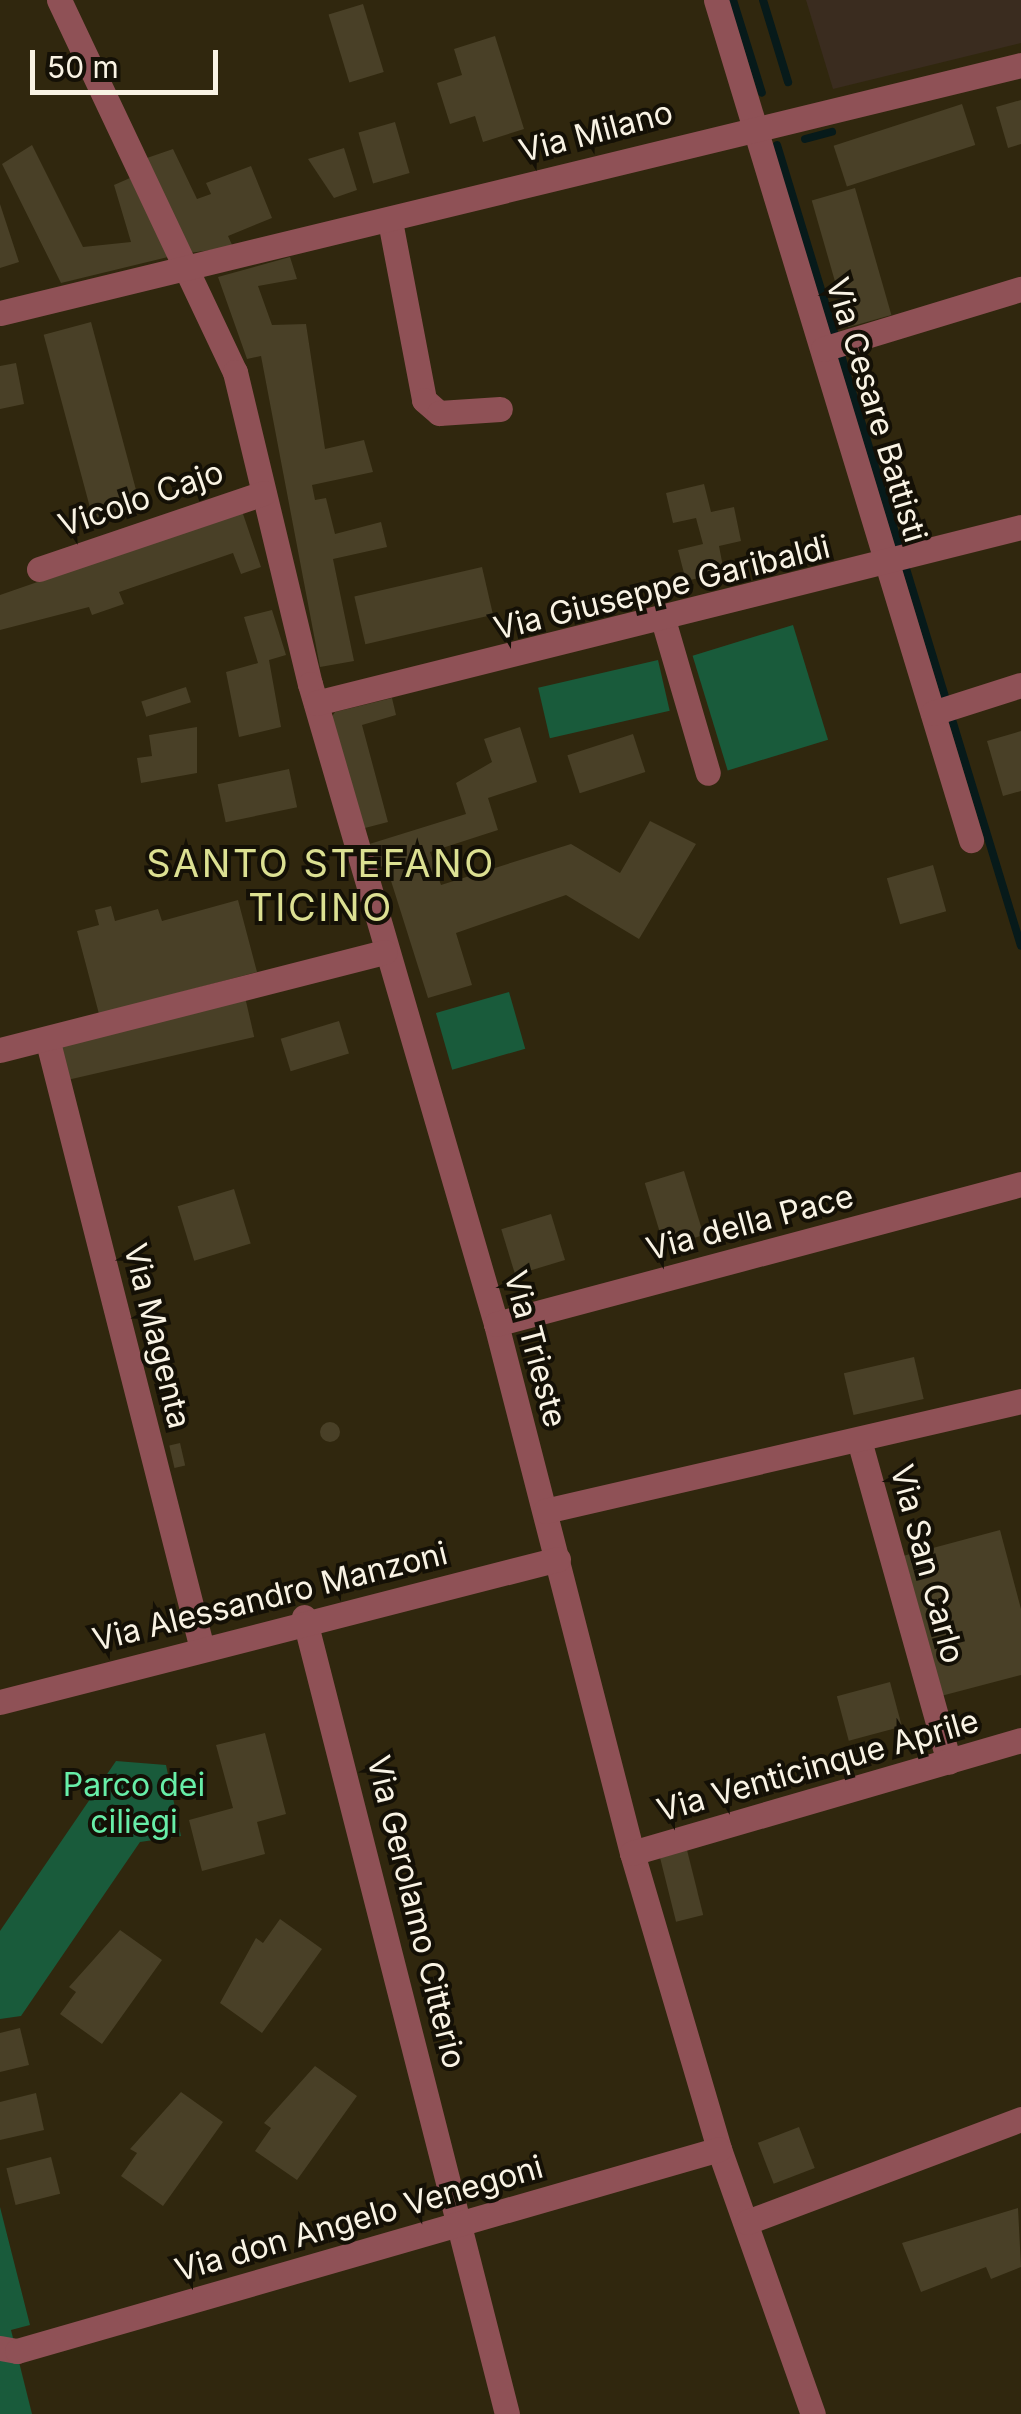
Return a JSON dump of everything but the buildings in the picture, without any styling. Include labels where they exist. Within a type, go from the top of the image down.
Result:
[{"type":"street","name":"Via Trieste","points":[[59,0],[235,372],[316,703],[385,952],[496,1324],[632,1853],[718,2149],[813,2414]]},
{"type":"street","name":"Via Cesare Battisti","points":[[716,0],[754,124],[833,346],[943,710],[971,840]]},
{"type":"street","name":"Via Milano","points":[[0,313],[390,221],[754,124],[1021,66]]},
{"type":"street","points":[[390,221],[424,400],[439,413],[500,409]]},
{"type":"street","points":[[833,346],[1021,289]]},
{"type":"street","name":"Vicolo Cajo","points":[[39,569],[264,493]]},
{"type":"street","name":"Via Giuseppe Garibaldi","points":[[316,703],[664,623],[899,564],[1021,527]]},
{"type":"street","points":[[664,623],[708,773]]},
{"type":"street","points":[[943,710],[1021,685]]},
{"type":"street","points":[[0,1050],[48,1042],[385,952]]},
{"type":"street","name":"Via Magenta","points":[[48,1042],[201,1645]]},
{"type":"street","name":"Via della Pace","points":[[496,1324],[1021,1184]]},
{"type":"street","points":[[545,1511],[1021,1401]]},
{"type":"street","name":"Via San Carlo","points":[[859,1440],[948,1762]]},
{"type":"street","name":"Via Alessandro Manzoni","points":[[0,1702],[304,1617],[558,1559]]},
{"type":"street","name":"Via Gerolamo Citterio","points":[[304,1617],[507,2414]]},
{"type":"street","name":"Via Venticinque Aprile","points":[[632,1853],[1021,1740]]},
{"type":"street","points":[[747,2222],[1021,2119]]},
{"type":"street","name":"Via don Angelo Venegoni","points":[[5,2356],[718,2149]]},
{"type":"shaded area","points":[[806,0],[1021,0],[1021,43],[833,89]]},
{"type":"green space","points":[[793,625],[828,740],[728,770],[693,656]]},
{"type":"green space","points":[[658,660],[670,711],[550,738],[538,688]]},
{"type":"green space","points":[[509,992],[525,1049],[452,1070],[436,1013]]},
{"type":"green space","name":"Parco dei ciliegi","points":[[116,1761],[166,1765],[181,1836],[140,1842],[21,2016],[0,2019],[0,1931]]},
{"type":"green space","points":[[0,2207],[30,2325],[11,2330],[32,2414],[0,2414]]},
{"type":"waterway","points":[[733,0],[762,93]]},
{"type":"waterway","points":[[763,0],[788,82]]},
{"type":"waterway","points":[[805,139],[832,132]]},
{"type":"waterway","points":[[777,145],[1021,946]]},
{"type":"district","name":"SANTO STEFANO TICINO","points":[[321,886]]}]
